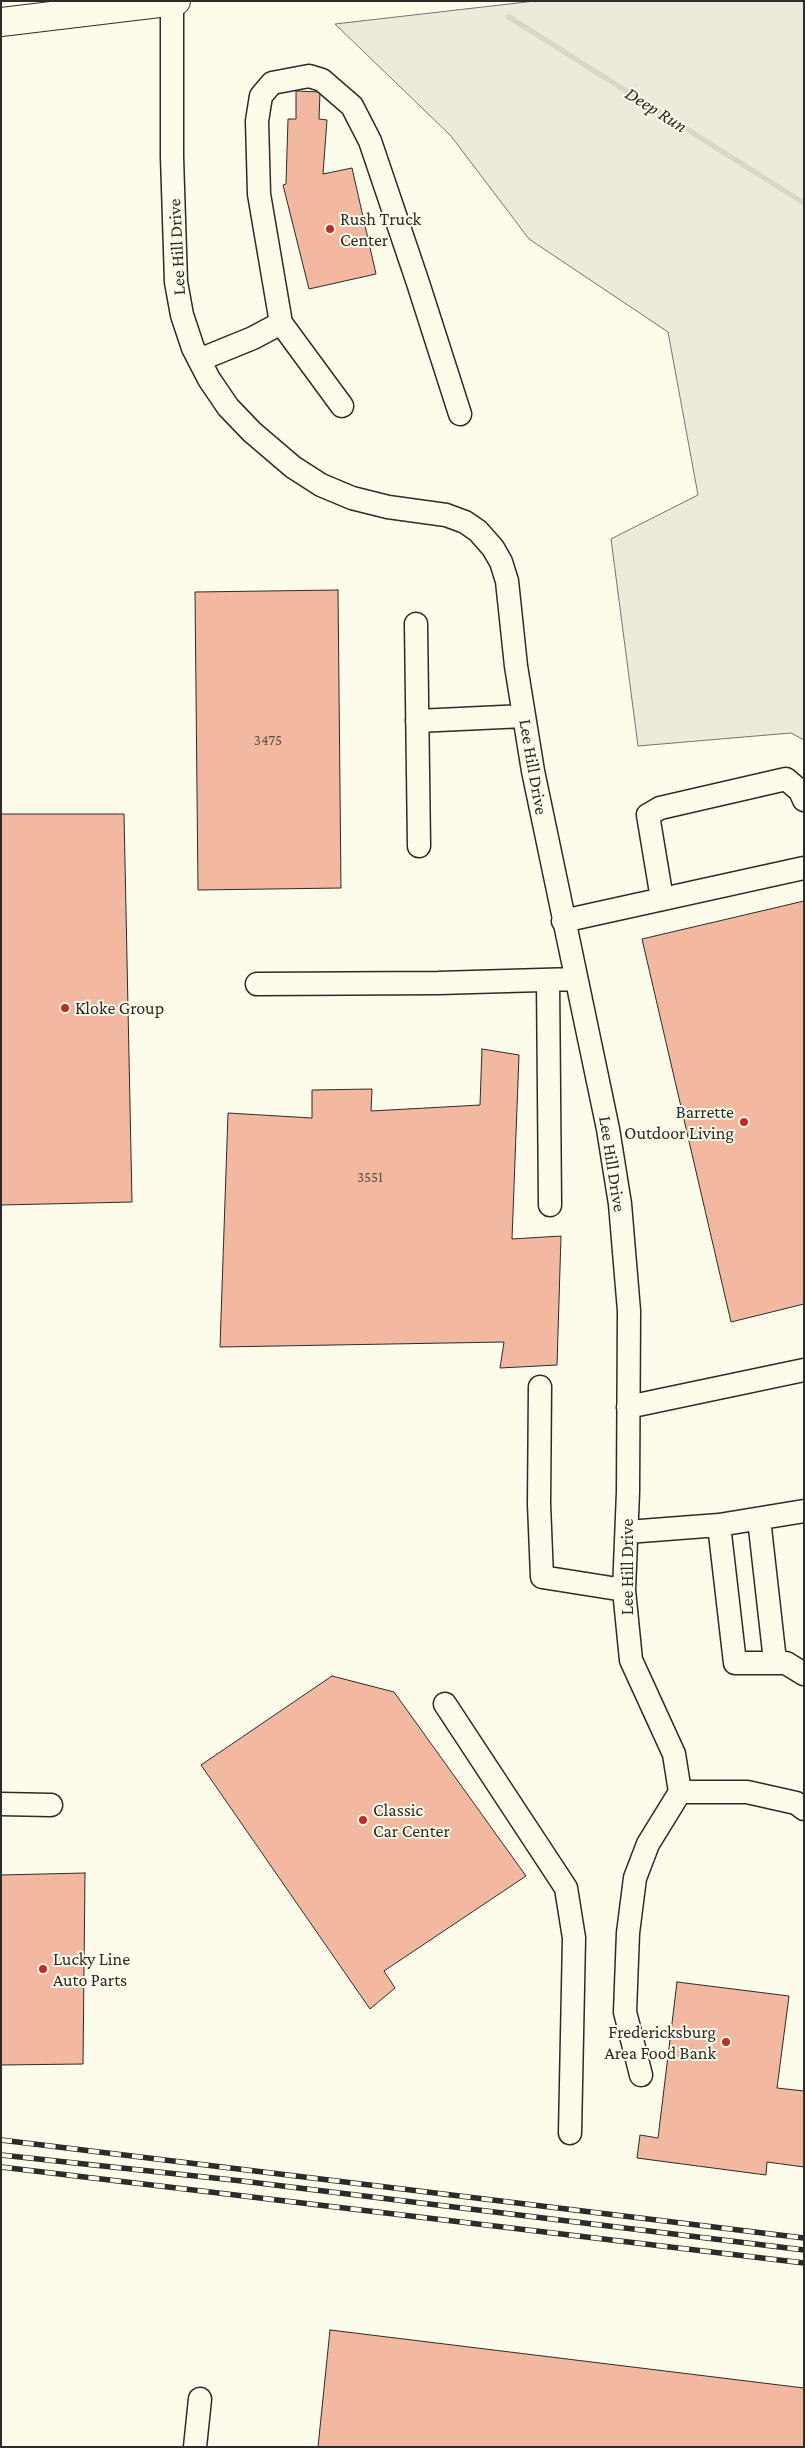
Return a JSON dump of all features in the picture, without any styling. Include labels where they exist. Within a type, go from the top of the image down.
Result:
[{"type":"main road","points":[[1,22],[174,1]]},
{"type":"street","name":"Lee Hill Drive","points":[[174,1],[172,157],[176,282],[182,315],[199,360],[209,379],[228,407],[252,432],[293,467],[314,481],[352,498],[388,507],[446,515],[478,531],[498,555],[507,581],[533,771],[608,1129],[620,1204],[629,1311],[627,1532],[624,1590],[631,1660],[674,1754],[680,1792]]},
{"type":"street","points":[[342,406],[281,323],[259,194],[258,121],[261,96],[272,84],[310,76],[322,80],[352,106],[370,142],[460,414]]},
{"type":"street","points":[[199,360],[253,338],[281,323]]},
{"type":"street","points":[[416,624],[419,846]]},
{"type":"street","points":[[417,721],[524,716]]},
{"type":"street","points":[[662,899],[648,815],[660,808],[786,779],[800,791],[804,800]]},
{"type":"street","points":[[563,921],[804,868]]},
{"type":"street","points":[[257,984],[576,979]]},
{"type":"street","points":[[548,980],[550,1205]]},
{"type":"street","points":[[628,1408],[804,1370]]},
{"type":"street","points":[[540,1387],[539,1504],[542,1577],[624,1590]]},
{"type":"street","points":[[627,1532],[803,1516]]},
{"type":"street","points":[[759,1519],[775,1661]]},
{"type":"street","points":[[719,1525],[735,1663],[775,1661],[786,1663],[804,1674]]},
{"type":"street","points":[[445,1704],[566,1888],[574,1938],[570,2133]]},
{"type":"street","points":[[641,2075],[625,2012],[628,1933],[635,1878],[648,1844],[680,1792],[747,1792],[796,1803],[804,1809]]},
{"type":"street","points":[[1,1804],[51,1805]]},
{"type":"street","points":[[195,2447],[200,2399]]},
{"type":"shaded area","points":[[535,1],[804,1],[804,740],[791,733],[638,746],[611,539],[698,495],[668,332],[529,239],[451,136],[335,24]]},
{"type":"building","name":"Rush Truck Center","points":[[296,91],[320,92],[319,119],[327,120],[323,174],[352,168],[376,274],[309,289],[283,185],[286,184],[288,119],[296,119]]},
{"type":"building","points":[[338,590],[341,888],[198,890],[195,592]]},
{"type":"building","name":"Kloke Group","points":[[1,814],[124,814],[132,1202],[1,1205]]},
{"type":"building","name":"Barrette Outdoor Living","points":[[804,901],[804,1304],[731,1322],[642,939]]},
{"type":"building","points":[[482,1049],[519,1055],[512,1239],[561,1236],[557,1365],[500,1368],[504,1342],[220,1347],[228,1113],[312,1118],[312,1090],[372,1089],[371,1111],[480,1105]]},
{"type":"building","name":"Classic Car Center","points":[[332,1676],[394,1692],[526,1876],[384,1971],[395,1988],[370,2009],[201,1765]]},
{"type":"building","name":"Lucky Line Auto Parts","points":[[85,1873],[83,2064],[1,2065],[1,1875]]},
{"type":"building","name":"Fredericksburg Area Food Bank","points":[[677,1982],[789,1996],[777,2088],[804,2091],[804,2167],[767,2162],[766,2175],[637,2158],[640,2135],[658,2138]]},
{"type":"building","points":[[330,2330],[804,2388],[804,2447],[318,2447]]},
{"type":"waterway","name":"Deep Run","points":[[509,17],[804,203]]},
{"type":"railway","points":[[1,2140],[804,2238]]},
{"type":"railway","points":[[1,2155],[242,2181],[804,2250]]},
{"type":"railway","points":[[1,2167],[804,2263]]},
{"type":"place","name":"Rush Truck Center","points":[[330,229]]},
{"type":"place","name":"Kloke Group","points":[[65,1008]]},
{"type":"place","name":"Barrette Outdoor Living","points":[[744,1122]]},
{"type":"place","name":"Classic Car Center","points":[[363,1820]]},
{"type":"place","name":"Lucky Line Auto Parts","points":[[43,1969]]},
{"type":"place","name":"Fredericksburg Area Food Bank","points":[[726,2042]]}]
